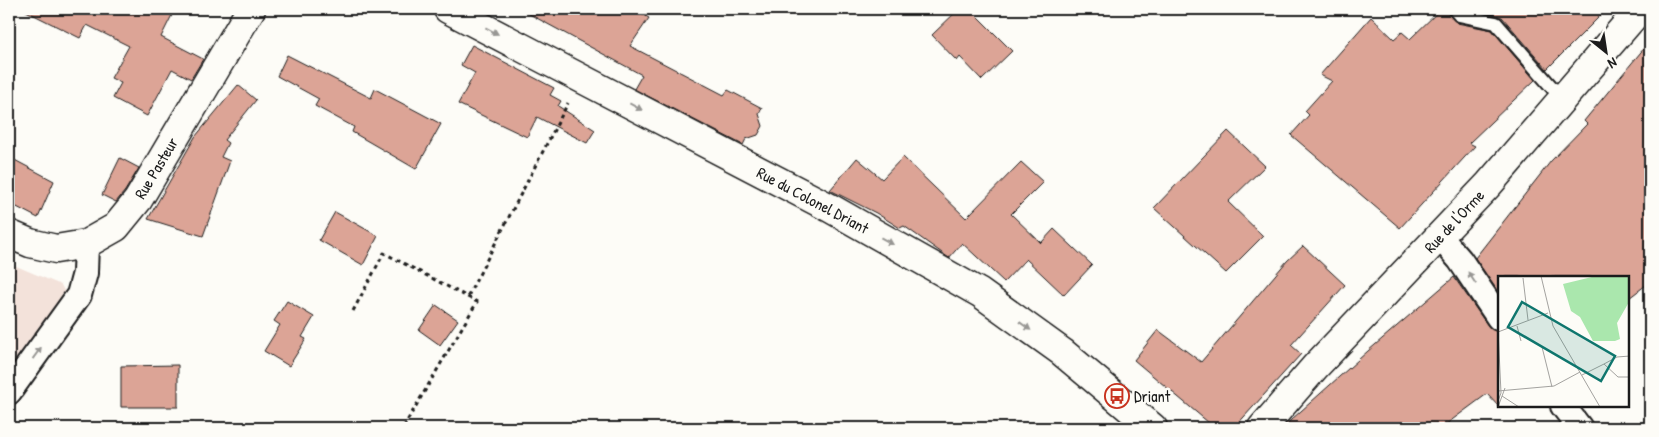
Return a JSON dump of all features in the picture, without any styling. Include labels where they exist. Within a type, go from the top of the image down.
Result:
[{"type":"main road","name":"Rue Pasteur","points":[[9,234],[30,243],[56,249],[86,244],[116,227],[138,200],[251,9]]},
{"type":"main road","name":"Rue du Colonel Driant","points":[[448,9],[830,208],[980,293],[1062,352],[1153,428]]},
{"type":"main road","name":"Rue de l'Orme","points":[[1262,428],[1315,367],[1440,237],[1563,100],[1640,9]]},
{"type":"street","points":[[1440,237],[1460,260],[1498,317]]},
{"type":"street","points":[[9,392],[79,296],[85,273],[86,244]]},
{"type":"street","points":[[1565,407],[1580,428]]},
{"type":"lane","points":[[1454,9],[1459,15],[1496,23],[1563,100]]},
{"type":"path","points":[[468,296],[581,78]]},
{"type":"path","points":[[354,311],[384,253],[477,302],[403,428]]},
{"type":"shaded area","points":[[9,263],[61,285],[67,296],[9,384]]},
{"type":"building","points":[[22,9],[175,9],[161,37],[203,59],[191,79],[172,69],[147,116],[113,98],[121,83],[111,78],[129,46],[87,25],[80,38]]},
{"type":"building","points":[[520,9],[634,9],[649,18],[630,46],[724,95],[728,90],[762,108],[759,114],[763,126],[758,135],[746,139],[743,145],[634,89],[642,75]]},
{"type":"building","points":[[959,9],[970,9],[1012,51],[982,80],[960,57],[957,61],[932,35]]},
{"type":"building","points":[[1441,9],[1446,9],[1448,14],[1457,23],[1492,30],[1535,80],[1469,143],[1475,146],[1400,228],[1291,135],[1309,115],[1305,111],[1332,81],[1320,75],[1371,17],[1394,39],[1402,32],[1410,39]]},
{"type":"building","points":[[1469,9],[1607,9],[1547,69],[1502,17]]},
{"type":"building","points":[[1650,41],[1650,282],[1629,298],[1629,276],[1498,276],[1498,292],[1475,258],[1551,161],[1587,124],[1584,121]]},
{"type":"building","points":[[472,45],[554,88],[550,95],[561,101],[558,106],[595,130],[587,143],[537,117],[527,137],[458,104],[475,73],[461,65]]},
{"type":"building","points":[[287,55],[371,98],[375,89],[441,124],[416,169],[352,132],[354,127],[315,106],[319,99],[277,76]]},
{"type":"building","points":[[238,85],[256,100],[224,140],[228,143],[221,157],[230,161],[203,236],[148,219],[195,137]]},
{"type":"building","points":[[1228,131],[1265,166],[1228,202],[1263,236],[1226,273],[1154,208]]},
{"type":"building","points":[[9,157],[54,181],[38,218],[9,203]]},
{"type":"building","points":[[903,157],[966,218],[1021,162],[1043,182],[1011,214],[1041,243],[1054,229],[1092,265],[1064,295],[1026,259],[1004,282],[962,243],[949,258],[904,226],[900,228],[876,213],[830,190],[857,158],[882,179]]},
{"type":"building","points":[[120,158],[139,168],[116,202],[102,195]]},
{"type":"building","points":[[335,212],[378,236],[363,265],[319,240]]},
{"type":"building","points":[[1303,246],[1345,285],[1291,345],[1301,354],[1234,428],[1215,428],[1134,360],[1158,330],[1201,362],[1287,261]]},
{"type":"building","points":[[1454,277],[1488,326],[1498,331],[1498,406],[1487,394],[1441,428],[1282,428]]},
{"type":"building","points":[[287,301],[314,317],[302,337],[306,339],[289,366],[264,351],[280,325],[274,321]]},
{"type":"building","points":[[436,305],[458,320],[440,345],[419,330]]},
{"type":"building","points":[[178,365],[178,407],[121,407],[121,366]]},
{"type":"place","name":"Driant","points":[[1117,396]]}]
